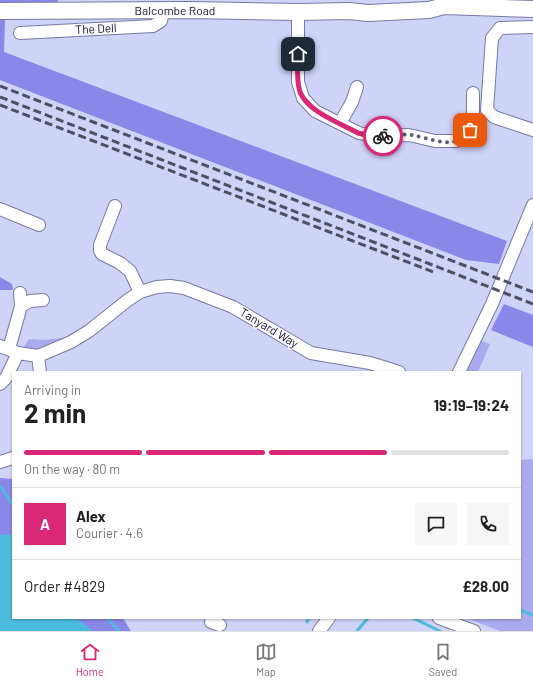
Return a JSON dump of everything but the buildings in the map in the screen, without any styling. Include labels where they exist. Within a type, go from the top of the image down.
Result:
[{"type":"main road","points":[[349,11],[366,0]]},
{"type":"main road","name":"Balcombe Road","points":[[0,11],[164,11],[189,5],[261,6],[298,12],[326,5],[349,11],[368,13],[380,6],[429,10],[439,3],[533,9]]},
{"type":"street","name":"The Dell","points":[[20,33],[153,26],[161,21],[164,11]]},
{"type":"street","points":[[298,12],[298,82],[303,98],[316,110],[366,135],[409,135],[435,141],[456,141],[467,135],[473,123],[474,93]]},
{"type":"street","points":[[533,27],[500,28],[492,38],[487,110],[494,117],[533,130]]},
{"type":"street","points":[[340,123],[352,102],[356,87]]},
{"type":"street","points":[[459,371],[492,304],[533,205]]},
{"type":"street","points":[[115,206],[100,245],[100,251],[102,254],[120,263],[130,271],[140,292]]},
{"type":"street","points":[[0,209],[39,226]]},
{"type":"street","name":"Tanyard Way","points":[[38,356],[71,342],[89,331],[140,292],[157,287],[170,286],[184,288],[233,307],[311,353],[370,363],[396,371]]},
{"type":"street","points":[[0,384],[6,378],[9,349],[20,300],[30,302],[42,300]]},
{"type":"street","points":[[9,349],[38,356],[40,371]]},
{"type":"street","points":[[0,462],[12,458]]},
{"type":"street","points":[[319,631],[328,619]]},
{"type":"street","points":[[442,619],[474,631]]},
{"type":"shaded area","points":[[0,0],[58,0],[57,6],[0,6]]},
{"type":"shaded area","points":[[0,20],[5,20],[4,52],[507,241],[499,264],[466,260],[0,80]]},
{"type":"shaded area","points":[[0,277],[12,284],[13,290],[0,290]]},
{"type":"shaded area","points":[[504,304],[533,315],[533,347],[491,330]]},
{"type":"shaded area","points":[[70,337],[47,347],[37,349],[23,348],[29,339],[44,340]]},
{"type":"shaded area","points":[[479,340],[490,344],[478,371],[465,371]]},
{"type":"shaded area","points":[[533,459],[533,631],[500,631],[469,619],[521,619],[521,460]]},
{"type":"shaded area","points":[[0,478],[12,479],[12,619],[124,619],[131,631],[0,631]]},
{"type":"shaded area","points":[[12,534],[12,619],[77,619],[93,631],[0,631],[0,535]]},
{"type":"waterway","points":[[1,487],[12,504]]},
{"type":"waterway","points":[[521,610],[533,615]]},
{"type":"waterway","points":[[108,619],[119,631]]},
{"type":"waterway","points":[[357,631],[367,619]]},
{"type":"waterway","points":[[415,619],[440,631]]},
{"type":"railway","points":[[0,86],[533,292]]},
{"type":"railway","points":[[0,97],[533,304]]},
{"type":"railway","points":[[0,105],[436,273]]},
{"type":"way so far","points":[[383,136],[409,135],[441,142],[456,141],[467,135],[470,130]]},
{"type":"route","points":[[298,54],[298,82],[303,98],[309,104],[316,110],[358,133],[383,136]]}]
